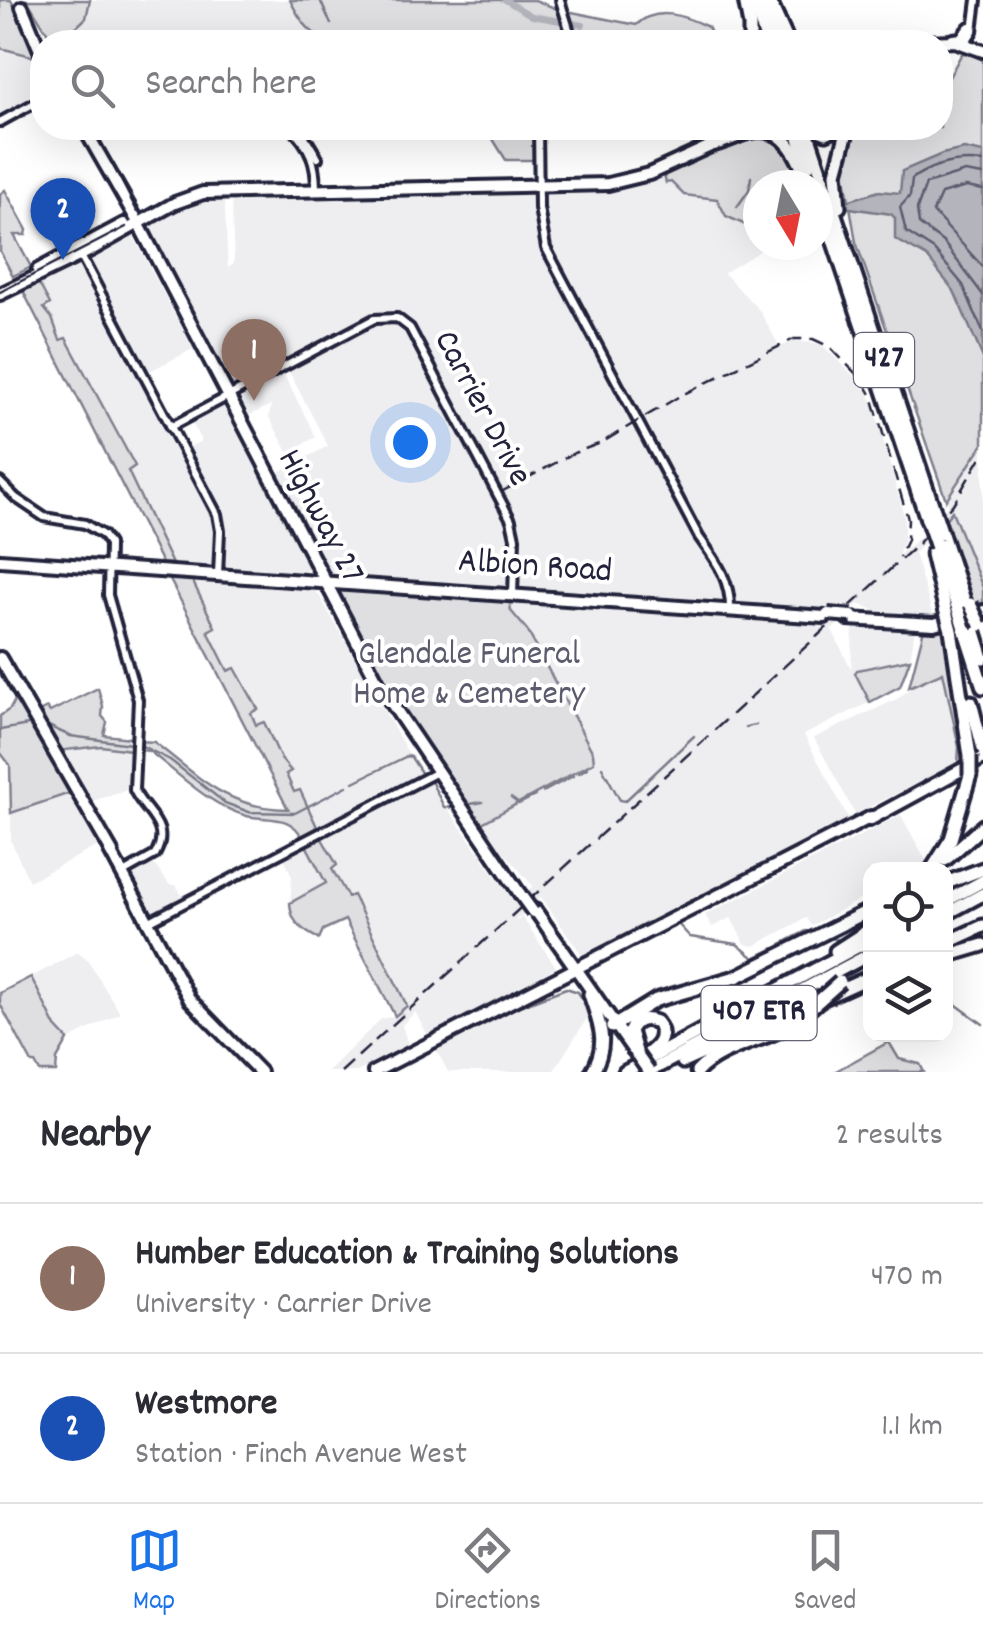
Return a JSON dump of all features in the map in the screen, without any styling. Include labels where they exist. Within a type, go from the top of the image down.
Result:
[{"type":"highway","points":[[749,0],[750,30]]},
{"type":"highway","points":[[749,0],[763,30]]},
{"type":"highway","points":[[766,0],[774,30]]},
{"type":"highway","points":[[766,0],[782,30]]},
{"type":"highway","points":[[703,148],[726,140]]},
{"type":"highway","points":[[783,140],[808,170]]},
{"type":"highway","name":"427","points":[[801,140],[814,170]]},
{"type":"highway","name":"427","points":[[809,140],[816,170]]},
{"type":"highway","points":[[833,171],[844,140]]},
{"type":"highway","name":"427","points":[[833,221],[860,289],[927,516]]},
{"type":"highway","name":"427","points":[[833,223],[936,540],[955,611]]},
{"type":"highway","name":"427","points":[[936,540],[957,579],[955,611]]},
{"type":"highway","points":[[955,611],[975,622]]},
{"type":"highway","points":[[955,611],[975,622],[983,658]]},
{"type":"highway","points":[[975,622],[983,687]]},
{"type":"highway","points":[[975,622],[983,748]]},
{"type":"highway","points":[[938,862],[951,839],[977,757],[975,622]]},
{"type":"highway","points":[[942,862],[983,826]]},
{"type":"highway","points":[[953,880],[983,869]]},
{"type":"highway","points":[[953,897],[983,881]]},
{"type":"highway","points":[[953,910],[983,894]]},
{"type":"highway","points":[[614,1026],[656,1000],[736,977],[863,914]]},
{"type":"highway","points":[[953,940],[983,926]]},
{"type":"highway","points":[[754,1001],[863,933]]},
{"type":"highway","name":"407 ETR","points":[[624,1072],[863,944]]},
{"type":"highway","points":[[953,954],[983,945]]},
{"type":"highway","name":"407 ETR","points":[[647,1072],[863,962]]},
{"type":"highway","points":[[671,1072],[781,1031],[863,964]]},
{"type":"highway","points":[[661,1072],[837,988],[863,982]]},
{"type":"highway","points":[[590,994],[603,1039],[592,1072]]},
{"type":"highway","points":[[624,1072],[660,1042],[660,1026],[650,1019],[636,1022],[630,1031],[635,1056]]},
{"type":"highway","points":[[697,1072],[722,1055]]},
{"type":"main road","points":[[20,3],[32,30]]},
{"type":"main road","points":[[20,3],[33,30]]},
{"type":"main road","points":[[953,41],[960,40],[971,28]]},
{"type":"main road","points":[[953,44],[983,54]]},
{"type":"main road","name":"Highway 27","points":[[91,140],[326,577],[340,615],[365,658],[424,753],[647,1072]]},
{"type":"main road","points":[[136,222],[170,200],[224,186],[541,184],[617,179],[720,140]]},
{"type":"main road","points":[[0,291],[185,196]]},
{"type":"main road","name":"Albion Road","points":[[0,560],[274,578],[326,577]]},
{"type":"main road","points":[[303,577],[311,572],[326,577]]},
{"type":"main road","name":"Highway 27","points":[[326,577],[365,658]]},
{"type":"main road","name":"Albion Road","points":[[274,578],[326,577],[512,595],[920,624],[955,611],[975,622]]},
{"type":"main road","points":[[274,578],[318,589],[340,615]]},
{"type":"main road","points":[[0,658],[181,985],[260,1072]]},
{"type":"main road","points":[[374,1072],[871,817],[977,757]]},
{"type":"main road","name":"Highway 27","points":[[574,968],[614,1026]]},
{"type":"street","points":[[964,46],[977,0]]},
{"type":"street","points":[[561,4],[569,30]]},
{"type":"street","points":[[0,124],[30,108]]},
{"type":"street","points":[[308,140],[318,158],[318,187]]},
{"type":"street","points":[[540,140],[540,216],[546,248],[700,538],[724,572],[730,609]]},
{"type":"street","points":[[79,252],[217,514],[218,574]]},
{"type":"street","name":"Carrier Drive","points":[[170,428],[374,319],[387,316],[402,320],[410,328],[509,515],[515,538],[512,595]]},
{"type":"street","points":[[0,482],[47,518],[81,522],[100,533],[109,544],[108,595],[138,700],[134,790],[160,829],[155,855],[121,873]]},
{"type":"street","points":[[148,922],[438,772]]},
{"type":"shaded area","points":[[90,0],[290,0],[308,30],[73,30],[86,18]]},
{"type":"shaded area","points":[[0,48],[30,56],[30,103],[0,119]]},
{"type":"shaded area","points":[[663,172],[684,194],[717,199],[743,220],[745,260],[724,273],[759,310],[780,347],[795,341],[821,344],[866,388],[904,516],[904,538],[898,556],[923,534],[925,542],[914,553],[933,616],[873,612],[858,604],[832,630],[851,669],[853,626],[915,630],[910,659],[856,672],[870,702],[804,735],[850,821],[582,955],[541,897],[514,922],[522,917],[556,967],[428,1036],[415,1012],[402,1025],[408,1045],[357,1072],[327,1072],[381,1019],[395,1016],[349,897],[332,868],[336,865],[300,790],[295,792],[286,773],[290,770],[264,722],[256,725],[250,713],[257,709],[235,669],[228,672],[207,630],[214,627],[191,578],[254,582],[314,590],[319,595],[408,753],[514,902],[533,886],[480,824],[594,762],[527,630],[511,611],[509,598],[728,616],[831,620],[842,609],[736,604],[726,567],[709,543],[550,242],[546,190]]},
{"type":"shaded area","points":[[535,191],[537,229],[543,248],[717,571],[724,602],[332,574],[277,473],[328,446],[284,362],[234,388],[171,278],[172,272],[148,223],[185,203],[224,194],[228,267],[234,263],[231,194]]},
{"type":"shaded area","points":[[132,234],[193,349],[146,373],[172,425],[168,428],[215,518],[214,566],[172,564],[128,470],[135,466],[66,338],[60,340],[44,308],[37,280],[78,261],[90,284],[98,282],[86,257]]},
{"type":"shaded area","points":[[283,373],[316,437],[288,452],[269,417],[271,405],[248,416],[238,397]]},
{"type":"shaded area","points":[[224,406],[309,567],[304,574],[224,568],[225,521],[189,447],[201,441],[192,423]]},
{"type":"shaded area","points":[[983,444],[983,588],[953,512],[937,529],[934,520],[948,506],[947,498]]},
{"type":"shaded area","points":[[943,671],[959,747],[958,763],[855,814],[814,738],[897,699]]},
{"type":"shaded area","points":[[101,746],[131,750],[129,789],[86,803],[57,751]]},
{"type":"shaded area","points":[[70,793],[100,845],[29,881],[11,841],[11,813]]},
{"type":"shaded area","points":[[901,815],[926,862],[863,862],[863,898],[811,926],[806,918],[754,946],[745,944],[731,918],[712,927],[705,915]]},
{"type":"shaded area","points":[[306,845],[326,883],[290,903],[292,877],[284,857]]},
{"type":"shaded area","points":[[152,862],[170,885],[176,885],[184,899],[151,916],[127,874]]},
{"type":"shaded area","points":[[78,952],[87,959],[120,1013],[68,1040],[56,1027],[31,977]]},
{"type":"shaded area","points":[[563,987],[576,989],[589,1015],[553,1072],[448,1072],[436,1049]]},
{"type":"green space","points":[[0,0],[11,0],[30,37],[30,56],[0,48]]},
{"type":"green space","points":[[27,0],[90,0],[86,18],[73,30],[46,30]]},
{"type":"green space","points":[[290,0],[535,0],[557,9],[636,25],[653,15],[681,16],[709,30],[311,30]]},
{"type":"green space","points":[[966,52],[983,60],[983,444],[946,500],[856,242],[844,171],[853,140],[953,140],[953,70]]},
{"type":"green space","points":[[494,140],[535,140],[536,160],[506,160]]},
{"type":"green space","points":[[740,140],[776,140],[789,150],[798,170],[743,170],[743,224],[726,216],[717,199],[684,195],[671,182],[666,183],[663,172],[721,144]]},
{"type":"green space","points":[[5,190],[27,230],[26,235],[14,235],[31,267],[13,276],[0,251],[0,194]]},
{"type":"green space","points":[[37,280],[50,304],[44,308],[60,340],[66,338],[135,466],[128,471],[172,564],[162,563],[21,287]]},
{"type":"green space","points":[[952,511],[983,588],[983,604],[975,608],[942,524]]},
{"type":"green space","points":[[168,576],[191,578],[215,627],[208,631],[228,671],[235,668],[258,709],[251,713],[256,725],[264,722],[291,771],[286,774],[294,792],[300,790],[318,829],[302,837],[285,822],[233,811],[195,788],[149,751],[140,750],[141,741],[154,742],[200,779],[231,797],[267,808],[288,809]]},
{"type":"green space","name":"Glendale Funeral Home & Cemetery","points":[[336,587],[509,598],[511,611],[527,630],[593,753],[594,762],[480,824],[384,679]]},
{"type":"green space","points":[[948,628],[969,757],[958,763],[959,747],[943,672],[909,687],[924,629]]},
{"type":"green space","points":[[910,659],[900,686],[870,702],[857,670]]},
{"type":"green space","points":[[98,688],[102,716],[107,722],[104,735],[131,738],[131,750],[101,746],[57,751],[37,713],[47,708],[50,712]]},
{"type":"green space","points":[[16,698],[70,793],[11,813],[10,765],[0,752],[0,716]]},
{"type":"green space","points":[[321,837],[337,865],[332,869],[348,897],[353,895],[407,1006],[395,1016],[345,920],[323,930],[319,939],[295,921],[290,903],[326,883],[306,845]]},
{"type":"green space","points":[[31,977],[56,1027],[68,1040],[57,1059],[56,1072],[40,1072],[32,1063],[0,1004],[0,993]]},
{"type":"green space","points":[[889,1042],[899,1059],[920,1064],[924,1072],[834,1072]]},
{"type":"water","points":[[964,149],[983,153],[983,358],[954,291],[927,257],[895,239],[895,218],[891,214],[843,207],[833,200],[847,201],[879,191],[900,193],[902,171]]},
{"type":"waterway","points":[[320,0],[331,24]]},
{"type":"waterway","points":[[505,0],[532,16],[583,25]]},
{"type":"waterway","points":[[737,207],[743,198]]},
{"type":"waterway","points":[[42,723],[70,736],[131,744]]},
{"type":"waterway","points":[[0,730],[34,724]]},
{"type":"waterway","points":[[746,727],[756,725]]},
{"type":"waterway","points":[[602,767],[620,800],[625,801],[694,736]]},
{"type":"waterway","points":[[140,745],[170,760],[225,803],[249,812],[295,813],[347,786]]},
{"type":"waterway","points":[[354,782],[407,756],[422,774]]},
{"type":"waterway","points":[[579,773],[587,768]]},
{"type":"waterway","points":[[543,792],[573,776]]},
{"type":"waterway","points":[[431,781],[444,807],[455,808]]},
{"type":"waterway","points":[[511,798],[519,804],[535,796]]},
{"type":"waterway","points":[[470,804],[483,802]]},
{"type":"waterway","points":[[678,924],[690,937],[737,944],[754,958],[774,948]]},
{"type":"waterway","points":[[781,944],[806,931],[812,932]]},
{"type":"waterway","points":[[827,937],[843,941]]},
{"type":"waterway","points":[[953,960],[958,958]]},
{"type":"waterway","points":[[504,1012],[566,988],[578,992],[590,1011]]},
{"type":"waterway","points":[[953,1001],[983,1024]]},
{"type":"tram line","points":[[100,140],[137,211]]},
{"type":"tram line","points":[[0,292],[126,227]]},
{"type":"railway","points":[[503,491],[794,339],[813,339],[830,347],[864,382],[872,396],[908,519],[907,540],[899,557]]},
{"type":"railway","points":[[341,1072],[918,544],[953,504],[983,454]]},
{"type":"place","name":"Westmore","points":[[63,260]]},
{"type":"place","name":"Humber Education & Training Solutions","points":[[254,401]]}]
